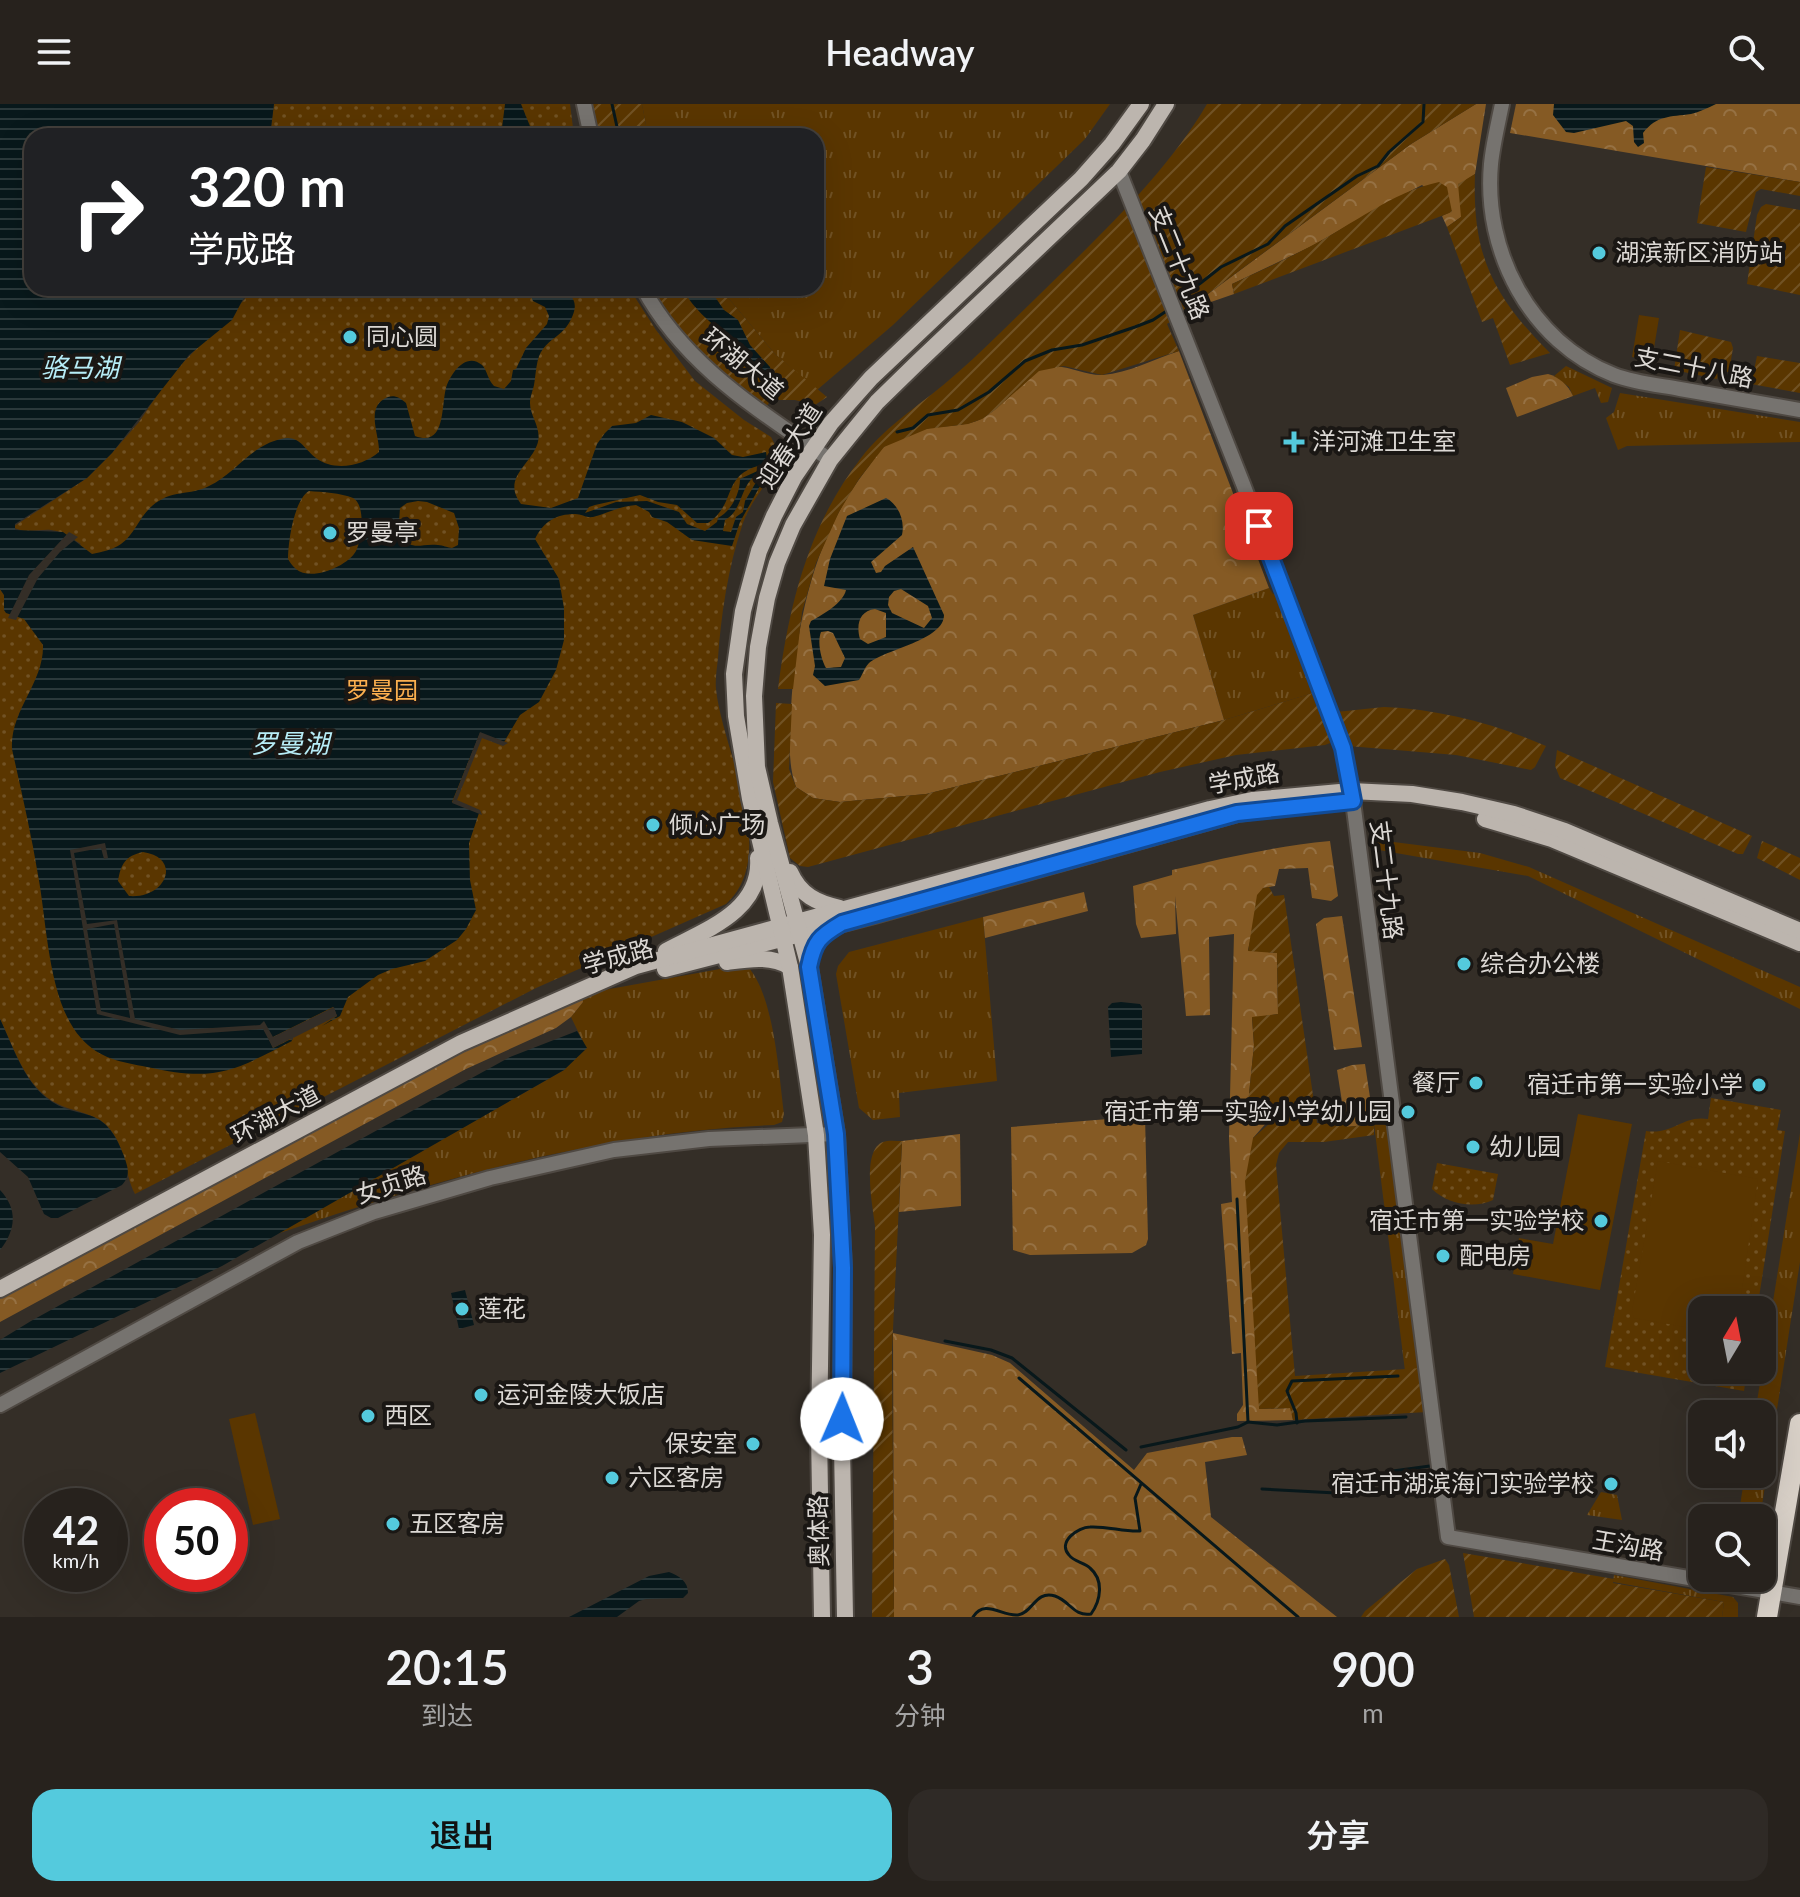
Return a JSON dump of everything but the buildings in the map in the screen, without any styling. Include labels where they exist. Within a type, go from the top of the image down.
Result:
[{"type":"highway","points":[[1767,1617],[1800,1424]]},
{"type":"main road","name":"迎春大道","points":[[791,929],[736,716],[734,674],[746,598],[759,551],[794,477],[813,448],[871,378],[1081,179],[1141,104]]},
{"type":"main road","name":"迎春大道","points":[[763,824],[757,767],[756,671],[767,598],[793,525],[830,460],[885,394],[1119,171],[1166,104]]},
{"type":"main road","points":[[871,378],[885,394]]},
{"type":"main road","points":[[774,516],[793,525]]},
{"type":"main road","name":"学成路","points":[[578,992],[636,972],[842,915],[1237,813],[1352,796],[1412,794],[1514,814],[1565,831],[1800,931]]},
{"type":"main road","name":"学成路","points":[[1352,796],[1454,812],[1513,826],[1588,853],[1800,943]]},
{"type":"main road","points":[[763,824],[794,881],[806,895],[842,915],[813,947],[809,967]]},
{"type":"main road","points":[[636,972],[739,909],[754,890],[763,824]]},
{"type":"main road","name":"奥体路","points":[[791,929],[790,967],[816,1135],[822,1235],[819,1447],[822,1617]]},
{"type":"main road","name":"奥体路","points":[[791,929],[809,967],[836,1134],[843,1268],[845,1617]]},
{"type":"main road","points":[[636,972],[743,959],[766,959],[790,967]]},
{"type":"main road","name":"环湖大道","points":[[0,1289],[461,1043],[578,992]]},
{"type":"street","points":[[584,104],[589,128]]},
{"type":"street","name":"支二十八路","points":[[1502,104],[1491,165],[1495,228],[1507,269],[1526,306],[1549,331],[1572,350],[1614,375],[1800,410]]},
{"type":"street","name":"支二十九路","points":[[1119,171],[1343,748],[1352,796],[1448,1537]]},
{"type":"street","name":"环湖大道","points":[[647,296],[655,311],[693,357],[728,389],[830,460]]},
{"type":"street","name":"女贞路","points":[[0,1405],[298,1242],[374,1212],[490,1178],[614,1150],[709,1139],[836,1134]]},
{"type":"street","name":"王沟路","points":[[1448,1537],[1800,1597]]},
{"type":"green space","points":[[274,104],[570,104],[573,128],[271,128]]},
{"type":"green space","points":[[591,104],[642,104],[646,128],[596,128]]},
{"type":"green space","points":[[642,104],[1110,104],[1085,139],[893,325],[817,390],[775,354],[727,296],[824,296],[824,128],[646,128]]},
{"type":"green space","points":[[1207,104],[1476,104],[1411,144],[1167,324],[1179,351],[1102,375],[1064,366],[1039,371],[982,419],[968,424],[927,429],[884,447],[839,512],[816,563],[802,612],[793,689],[778,689],[795,597],[814,539],[827,511],[861,458],[894,424],[976,356],[1104,231],[1171,157]]},
{"type":"green space","points":[[1476,104],[1486,104],[1475,174],[1468,179],[1461,217],[1447,227],[1442,216],[1452,211],[1422,185],[1312,246],[1232,284],[1234,294],[1185,311],[1411,144]]},
{"type":"green space","points":[[1516,104],[1800,104],[1800,182],[1510,133]]},
{"type":"green space","points":[[1706,167],[1800,182],[1800,196],[1761,189],[1756,192],[1746,232],[1697,223]]},
{"type":"green space","points":[[1475,174],[1477,229],[1490,273],[1514,313],[1550,353],[1510,365],[1493,318],[1482,322],[1447,227],[1461,217],[1458,184]]},
{"type":"green space","points":[[1439,182],[1447,187],[1452,212],[1234,294],[1232,284],[1311,246],[1405,193]]},
{"type":"green space","points":[[1766,204],[1800,210],[1800,295],[1747,284],[1757,215]]},
{"type":"green space","name":"罗曼园","points":[[246,296],[634,296],[695,381],[771,437],[782,459],[750,509],[737,542],[723,608],[716,677],[720,714],[744,801],[749,830],[748,858],[742,883],[726,904],[536,988],[135,1194],[114,1134],[103,1122],[58,1104],[37,1088],[22,1067],[0,1019],[0,589],[4,595],[81,544],[55,531],[26,531],[13,527],[87,478],[139,422],[170,376]]},
{"type":"green space","points":[[656,296],[727,296],[775,354],[827,397],[815,405],[795,400],[771,400],[764,410],[719,377],[667,316]]},
{"type":"green space","points":[[1639,315],[1659,318],[1652,360],[1632,357]]},
{"type":"green space","points":[[1680,330],[1731,342],[1729,372],[1719,371],[1717,379],[1674,370]]},
{"type":"green space","points":[[1179,351],[1269,588],[1193,615],[1224,720],[926,794],[840,802],[813,798],[796,787],[790,758],[793,677],[810,584],[833,524],[880,451],[919,431],[983,418],[1038,371],[1063,367],[1087,373],[1112,374]]},
{"type":"green space","points":[[1757,356],[1800,363],[1800,393],[1751,384]]},
{"type":"green space","points":[[1566,366],[1612,388],[1608,402],[1601,403],[1595,388],[1573,396],[1569,387],[1554,376]]},
{"type":"green space","points":[[1548,374],[1563,382],[1573,396],[1517,417],[1506,388]]},
{"type":"green space","points":[[1620,393],[1800,422],[1800,442],[1627,446],[1618,450],[1606,418],[1614,412]]},
{"type":"green space","points":[[1269,588],[1273,594],[1278,592],[1313,693],[1224,720],[1193,615]]},
{"type":"green space","points":[[1316,692],[1331,733],[1330,743],[1325,745],[1236,755],[1160,772],[808,867],[800,866],[790,858],[773,782],[776,703],[792,704],[789,769],[796,787],[813,798],[840,802],[926,794],[1224,720]]},
{"type":"green space","points":[[1384,707],[1467,719],[1546,746],[1531,770],[1456,755],[1348,746],[1336,712]]},
{"type":"green space","points":[[1557,750],[1752,836],[1743,854],[1738,854],[1560,778],[1555,766]]},
{"type":"green space","points":[[1370,839],[1480,853],[1529,867],[1800,987],[1800,1009],[1528,876],[1373,849]]},
{"type":"green space","points":[[1330,841],[1338,896],[1331,901],[1312,898],[1308,868],[1279,869],[1275,886],[1263,888],[1248,950],[1277,953],[1278,1014],[1252,1018],[1254,1045],[1247,1114],[1251,1119],[1268,1121],[1253,1138],[1260,1409],[1291,1408],[1293,1420],[1237,1421],[1237,1414],[1243,1405],[1241,1353],[1232,1354],[1221,1204],[1232,1202],[1229,1138],[1234,934],[1209,937],[1210,1015],[1186,1016],[1175,896],[1176,934],[1141,938],[1136,924],[1133,886],[1172,875],[1172,870],[1270,849]]},
{"type":"green space","points":[[1762,841],[1800,858],[1800,880],[1757,858]]},
{"type":"green space","points":[[1269,887],[1274,896],[1284,895],[1317,1123],[1345,1123],[1347,1127],[1374,1124],[1374,1135],[1324,1142],[1288,1142],[1279,1153],[1276,1165],[1295,1376],[1422,1368],[1427,1412],[1293,1420],[1290,1408],[1259,1409],[1245,1181],[1253,1138],[1269,1124],[1270,1119],[1250,1119],[1247,1114],[1254,1045],[1252,1017],[1278,1014],[1277,953],[1248,951],[1257,895],[1263,888]]},
{"type":"green space","points":[[1084,892],[1088,911],[985,938],[983,917]]},
{"type":"green space","points":[[1342,916],[1362,1047],[1334,1050],[1316,924],[1324,918]]},
{"type":"green space","points":[[983,917],[997,1081],[899,1093],[900,1117],[873,1120],[859,1108],[836,974],[838,966],[849,952]]},
{"type":"green space","points":[[731,967],[748,967],[764,996],[777,1058],[784,1114],[782,1122],[647,1137],[522,1161],[399,1194],[277,1234],[564,1070],[586,1048],[571,1017],[583,1002],[582,994]]},
{"type":"green space","points":[[582,994],[583,1002],[571,1017],[556,1028],[466,1069],[0,1322],[0,1297],[466,1048]]},
{"type":"green space","points":[[1365,1064],[1374,1124],[1346,1127],[1337,1070]]},
{"type":"green space","points":[[1711,1098],[1781,1110],[1777,1130],[1785,1131],[1759,1296],[1688,1296],[1688,1381],[1605,1367],[1646,1131],[1664,1130],[1691,1120],[1708,1119]]},
{"type":"green space","points":[[1578,1114],[1632,1124],[1600,1290],[1513,1274],[1519,1238],[1553,1244]]},
{"type":"green space","points":[[1145,1116],[1146,1245],[1132,1253],[1030,1255],[1013,1250],[1011,1127]]},
{"type":"green space","points":[[1374,1124],[1393,1125],[1422,1368],[1405,1371]]},
{"type":"green space","points":[[1800,1133],[1800,1262],[1776,1416],[1776,1400],[1757,1400],[1760,1384],[1776,1384],[1774,1296]]},
{"type":"green space","points":[[960,1134],[961,1206],[899,1212],[902,1141]]},
{"type":"green space","points":[[885,1141],[902,1141],[892,1350],[894,1617],[872,1617],[875,1226],[870,1167],[876,1147]]},
{"type":"green space","points":[[1658,1161],[1758,1179],[1741,1296],[1688,1296],[1688,1328],[1634,1318],[1632,1311]]},
{"type":"green space","points":[[1437,1163],[1498,1174],[1493,1200],[1469,1204],[1438,1194],[1432,1189]]},
{"type":"green space","points":[[893,1333],[992,1355],[1010,1363],[1134,1470],[1147,1453],[1242,1437],[1247,1455],[1205,1462],[1211,1517],[1337,1617],[894,1617]]},
{"type":"green space","points":[[1703,1384],[1745,1384],[1744,1391]]},
{"type":"green space","points":[[255,1413],[280,1519],[253,1525],[248,1488],[245,1488],[229,1419]]},
{"type":"green space","points":[[1743,1488],[1765,1488],[1762,1504],[1740,1504]]},
{"type":"green space","points":[[1601,1492],[1617,1495],[1622,1520],[1587,1515]]},
{"type":"green space","points":[[1463,1553],[1724,1602],[1722,1617],[1474,1617]]},
{"type":"green space","points":[[1445,1559],[1449,1565],[1459,1617],[1361,1617],[1417,1569]]},
{"type":"green space","points":[[1614,1575],[1688,1589],[1688,1592],[1733,1597],[1738,1603],[1738,1617],[1722,1617],[1724,1602],[1613,1582]]},
{"type":"water","name":"罗曼湖","points":[[0,104],[274,104],[271,128],[24,128],[24,296],[245,296],[232,320],[189,355],[112,453],[87,478],[15,524],[15,530],[63,532],[92,554],[111,549],[126,540],[148,510],[159,501],[219,481],[260,447],[281,439],[297,440],[316,458],[331,465],[357,464],[379,452],[375,414],[381,401],[388,397],[397,397],[406,403],[415,436],[432,436],[440,423],[448,382],[465,362],[476,361],[482,365],[494,386],[504,389],[511,381],[513,370],[526,348],[547,324],[549,316],[545,307],[533,301],[531,296],[571,296],[574,311],[569,323],[546,345],[538,361],[530,403],[538,439],[514,487],[521,504],[551,508],[578,498],[597,444],[605,433],[612,426],[636,423],[651,415],[682,422],[714,438],[732,455],[743,457],[766,452],[769,470],[740,522],[732,546],[692,540],[636,505],[593,517],[575,514],[562,516],[542,528],[535,539],[559,579],[564,608],[564,640],[556,670],[539,702],[520,715],[504,742],[480,733],[452,802],[479,813],[469,843],[470,880],[476,910],[466,929],[457,940],[425,961],[378,975],[348,997],[340,1016],[322,1026],[337,1016],[333,1007],[269,1039],[273,1048],[292,1041],[238,1067],[207,1074],[170,1071],[111,1058],[95,1051],[70,1023],[50,961],[35,859],[12,749],[16,722],[38,672],[43,645],[24,619],[6,613],[4,595],[0,589]],"holes":[[[765,464],[766,467],[740,479],[731,507],[705,531],[687,524],[679,512],[647,501],[616,502],[585,513],[595,505],[640,495],[677,505],[697,523],[708,523],[724,506],[741,474]],[[762,472],[745,501],[743,512],[736,517],[731,532],[723,531],[725,520],[736,509],[745,488]],[[309,491],[343,495],[353,498],[360,508],[361,531],[356,551],[337,567],[319,573],[303,573],[293,567],[288,559],[293,522]],[[418,501],[454,513],[459,528],[458,545],[452,548],[417,546],[398,536],[400,508]],[[143,852],[163,862],[165,877],[152,891],[129,896],[118,881],[122,865],[128,858]]]},
{"type":"water","points":[[505,104],[521,104],[531,128],[502,128]]},
{"type":"water","points":[[1554,104],[1716,104],[1694,113],[1659,120],[1643,133],[1644,143],[1638,147],[1634,142],[1633,126],[1626,121],[1574,133],[1566,132],[1553,115]]},
{"type":"water","points":[[687,296],[714,296],[724,310],[738,320],[750,345],[770,367],[772,377],[751,366]]},
{"type":"water","points":[[886,498],[898,509],[902,519],[902,535],[871,562],[876,573],[881,572],[913,547],[944,615],[935,631],[869,663],[859,680],[825,686],[813,675],[815,666],[809,626],[811,621],[837,604],[846,590],[824,586],[830,559],[847,516]],"holes":[[[901,589],[928,606],[932,618],[924,628],[892,613],[888,605],[889,597]],[[870,610],[886,613],[886,637],[868,644],[860,639],[858,629],[862,616]],[[821,632],[833,633],[845,658],[841,667],[826,668],[820,650]]]},
{"type":"water","points":[[1121,1002],[1140,1004],[1142,1007],[1142,1054],[1111,1057],[1108,1007]]},
{"type":"water","points":[[0,1019],[29,1079],[43,1095],[55,1104],[98,1119],[107,1126],[127,1164],[128,1175],[122,1185],[58,1218],[44,1214],[28,1177],[0,1152]]},
{"type":"water","points":[[577,1031],[587,1048],[564,1070],[222,1266],[0,1373],[0,1340],[31,1321],[510,1057]]},
{"type":"water","points":[[0,1190],[10,1205],[13,1220],[0,1250]]},
{"type":"water","points":[[465,1290],[474,1325],[459,1329],[451,1293]]},
{"type":"water","points":[[669,1572],[685,1582],[688,1593],[683,1598],[639,1601],[617,1617],[569,1617],[649,1576]]},
{"type":"pier","points":[[69,532],[78,537],[60,552],[38,578],[16,620],[8,618],[29,575]]},
{"type":"pier","points":[[480,732],[508,743],[503,746],[482,738],[457,800],[480,810],[482,815],[452,803]]},
{"type":"pier","points":[[105,843],[108,858],[104,859],[101,848],[74,853],[87,924],[117,920],[135,1019],[180,1030],[260,1025],[264,1021],[273,1037],[334,1007],[337,1016],[273,1048],[263,1029],[180,1035],[97,1014],[70,850]],"holes":[[[114,924],[130,1018],[101,1011],[87,929]]]},
{"type":"waterway","points":[[612,104],[617,128]]},
{"type":"waterway","points":[[1179,300],[1221,267],[1268,244],[1285,226],[1357,176],[1378,166],[1423,122],[1424,104]]},
{"type":"waterway","points":[[897,432],[913,428],[928,415],[958,410],[989,392],[1025,361],[1052,350],[1082,345],[1135,327],[1168,310]]},
{"type":"waterway","points":[[1141,1447],[1238,1427],[1248,1422],[1237,1199]]},
{"type":"waterway","points":[[945,1341],[991,1350],[1012,1358],[1126,1450]]},
{"type":"waterway","points":[[1297,1423],[1287,1391],[1292,1381],[1398,1376]]},
{"type":"waterway","points":[[1019,1378],[1298,1617]]},
{"type":"waterway","points":[[1248,1422],[1277,1425],[1406,1417]]},
{"type":"waterway","points":[[1262,1489],[1336,1493],[1393,1471],[1430,1466]]},
{"type":"waterway","points":[[973,1617],[983,1609],[1018,1615],[1048,1595],[1060,1598],[1080,1613],[1091,1614],[1099,1596],[1099,1584],[1088,1566],[1069,1555],[1067,1540],[1075,1532],[1090,1527],[1140,1531],[1135,1498],[1141,1484]]},
{"type":"place","name":"湖滨新区消防站","points":[[1599,253]]},
{"type":"place","name":"同心圆","points":[[350,337]]},
{"type":"place","name":"洋河滩卫生室","points":[[1294,442]]},
{"type":"place","name":"罗曼亭","points":[[330,533]]},
{"type":"place","name":"倾心广场","points":[[653,825]]},
{"type":"place","name":"综合办公楼","points":[[1464,964]]},
{"type":"place","name":"餐厅","points":[[1476,1083]]},
{"type":"place","name":"宿迁市第一实验小学","points":[[1759,1085]]},
{"type":"place","name":"宿迁市第一实验小学幼儿园","points":[[1408,1112]]},
{"type":"place","name":"幼儿园","points":[[1473,1147]]},
{"type":"place","name":"宿迁市第一实验学校","points":[[1601,1221]]},
{"type":"place","name":"配电房","points":[[1443,1256]]},
{"type":"place","name":"莲花","points":[[462,1309]]},
{"type":"place","name":"运河金陵大饭店","points":[[481,1395]]},
{"type":"place","name":"西区","points":[[368,1416]]},
{"type":"place","name":"保安室","points":[[753,1444]]},
{"type":"place","name":"六区客房","points":[[612,1478]]},
{"type":"place","name":"宿迁市湖滨海门实验学校","points":[[1611,1484]]},
{"type":"place","name":"五区客房","points":[[393,1524]]},
{"type":"route","points":[[842,1419],[841,1205],[836,1134],[809,967],[813,947],[823,934],[842,923],[1237,813],[1353,801],[1343,748],[1259,526]]},
{"type":"water label","name":"骆马湖","points":[[80,368]]}]
